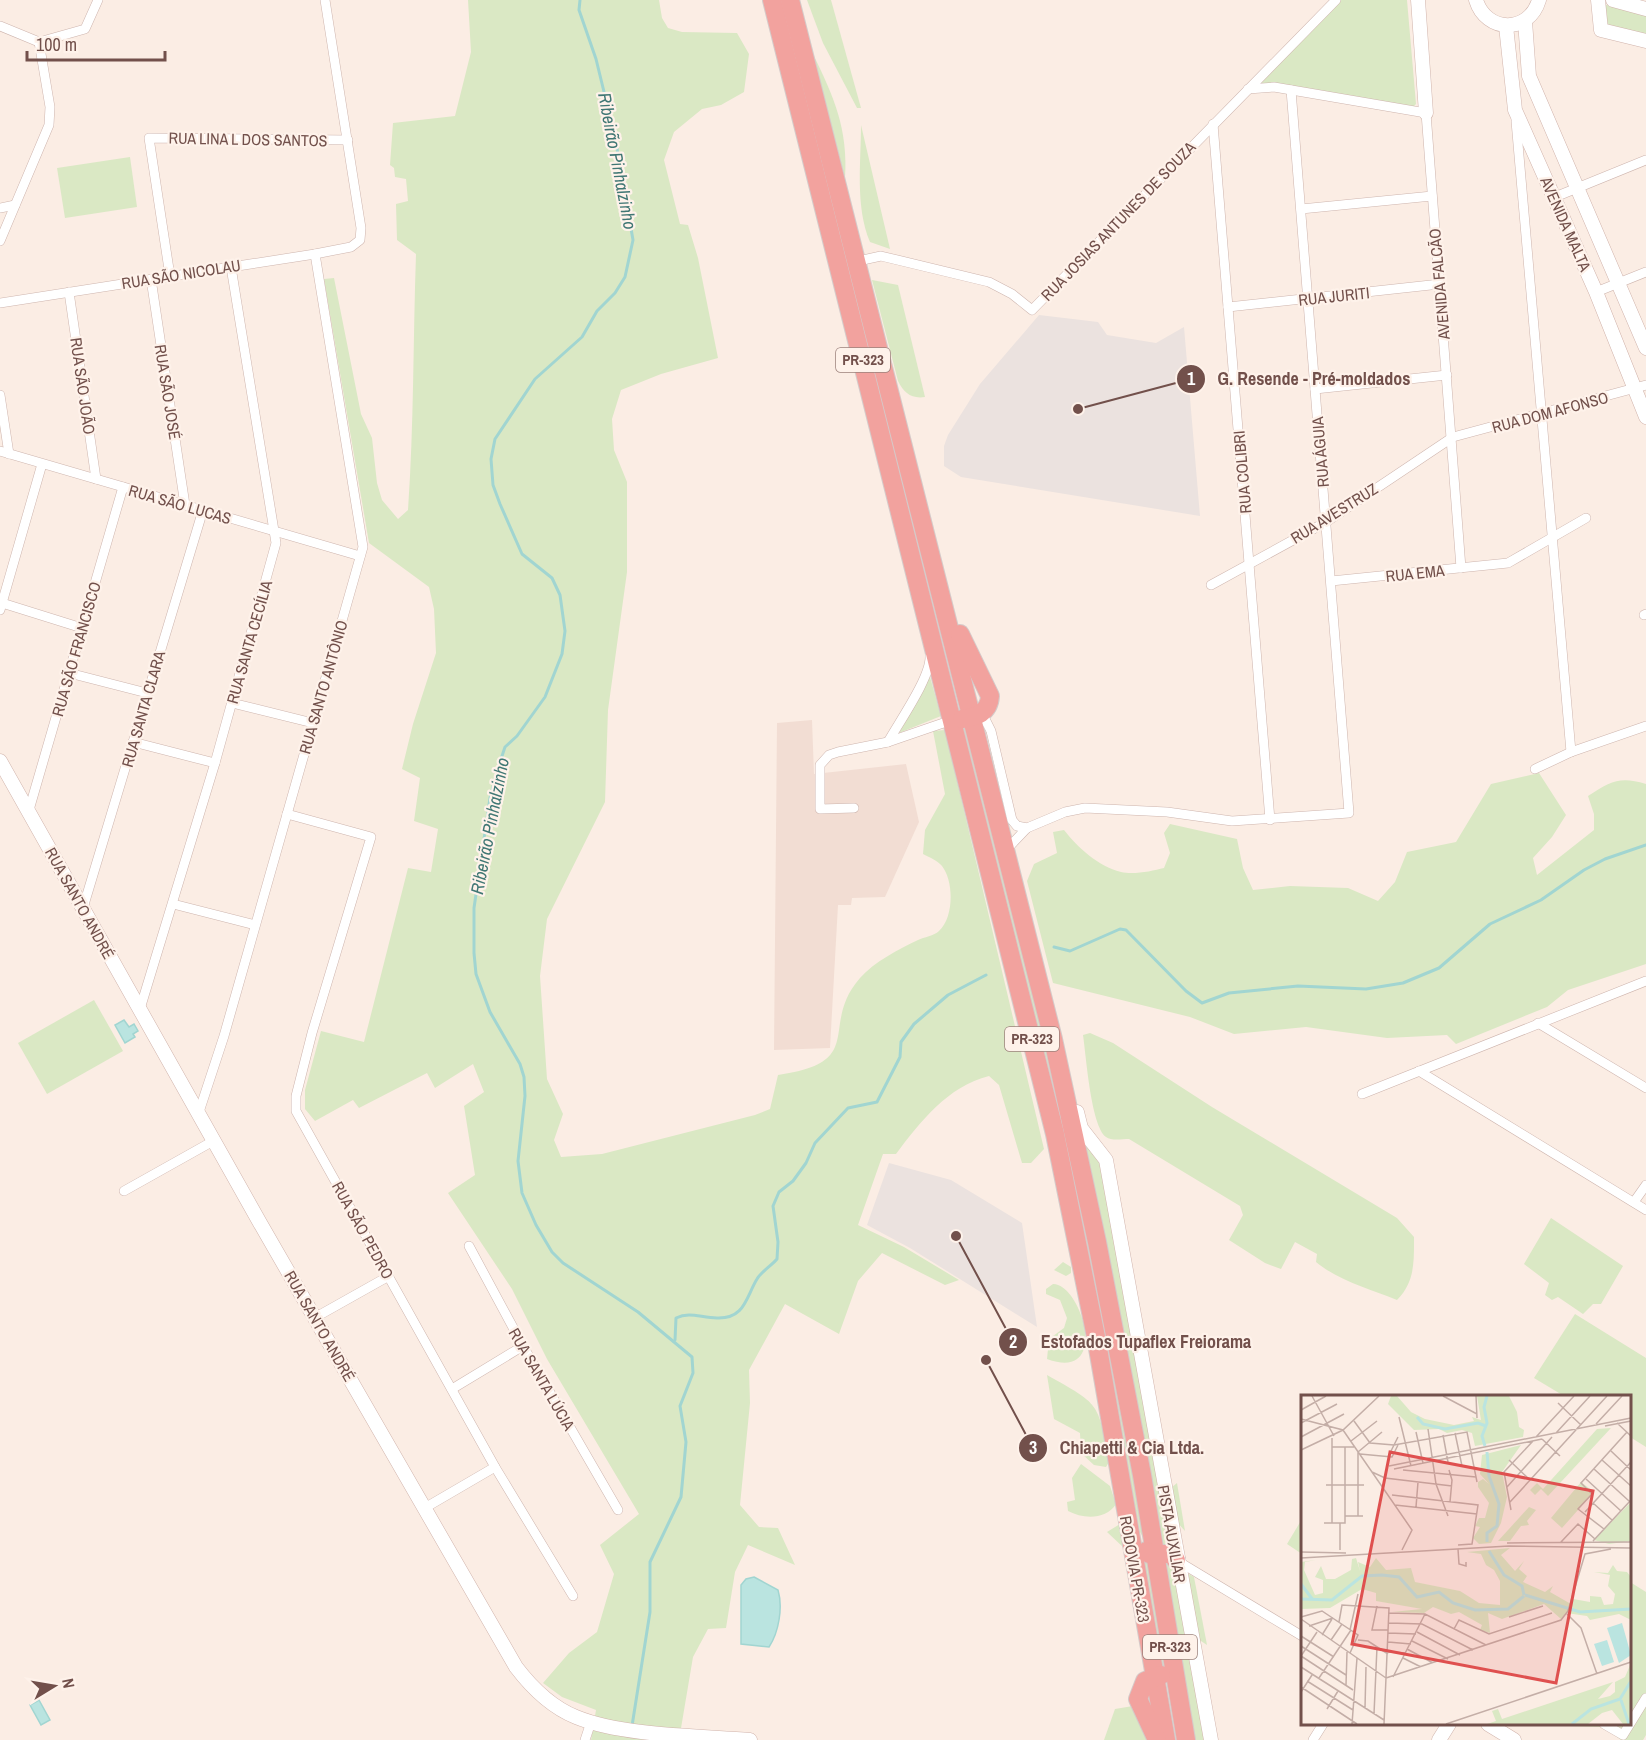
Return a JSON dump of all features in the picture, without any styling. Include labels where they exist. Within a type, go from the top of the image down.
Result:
[{"type":"highway","name":"PR-323","points":[[772,0],[928,619]]},
{"type":"highway","name":"PR-323","points":[[790,0],[858,261],[916,498],[963,645],[990,696],[990,704],[968,717]]},
{"type":"highway","points":[[928,619],[960,714],[968,717]]},
{"type":"highway","name":"PR-323","points":[[968,717],[1006,850],[1053,1039],[1167,1552]]},
{"type":"highway","name":"PR-323","points":[[968,717],[1055,1134],[1107,1401]]},
{"type":"highway","points":[[1107,1401],[1140,1542],[1149,1554],[1167,1552]]},
{"type":"highway","name":"RODOVIA PR-323","points":[[1107,1401],[1166,1740]]},
{"type":"highway","name":"RODOVIA PR-323","points":[[1167,1552],[1185,1740]]},
{"type":"highway","points":[[1157,1740],[1138,1699],[1145,1681],[1163,1675],[1171,1681],[1185,1740]]},
{"type":"street","points":[[0,26],[39,42],[85,29],[98,0]]},
{"type":"street","points":[[326,0],[348,140]]},
{"type":"street","name":"RUA JOSIAS ANTUNES DE SOUZA","points":[[858,261],[882,256],[989,282],[1012,294],[1032,310],[1336,0]]},
{"type":"street","name":"AVENIDA FALCÃO","points":[[1418,0],[1453,437],[1461,568]]},
{"type":"street","points":[[1476,0],[1487,18],[1506,26],[1525,21],[1534,12],[1539,0]]},
{"type":"street","points":[[1598,0],[1601,30],[1646,41]]},
{"type":"street","points":[[1613,0],[1646,9]]},
{"type":"street","name":"AVENIDA MALTA","points":[[1525,21],[1529,76],[1646,348]]},
{"type":"street","name":"AVENIDA MALTA","points":[[1506,26],[1515,110],[1640,387],[1646,417]]},
{"type":"street","points":[[0,241],[49,125],[50,107],[39,42]]},
{"type":"street","points":[[1248,89],[1274,87],[1426,113]]},
{"type":"street","name":"RUA ÁGUIA","points":[[1270,820],[1349,813],[1291,90]]},
{"type":"street","points":[[1515,110],[1572,752]]},
{"type":"street","name":"RUA COLIBRI","points":[[1213,124],[1270,820]]},
{"type":"street","name":"RUA LINA L DOS SANTOS","points":[[170,276],[149,138],[348,140]]},
{"type":"street","name":"RUA SÃO NICOLAU","points":[[0,303],[351,248],[360,240],[361,228],[348,140]]},
{"type":"street","points":[[1555,197],[1646,160]]},
{"type":"street","points":[[1301,209],[1432,196]]},
{"type":"street","points":[[0,208],[15,206]]},
{"type":"street","name":"RUA SANTO ANTÔNIO","points":[[199,1112],[363,547],[315,254]]},
{"type":"street","name":"RUA SANTA CECÍLIA","points":[[140,1009],[215,764],[276,543],[231,267]]},
{"type":"street","points":[[1596,292],[1646,272]]},
{"type":"street","name":"RUA SÃO JOSÉ","points":[[151,279],[185,505]]},
{"type":"street","name":"RUA JURITI","points":[[1228,307],[1440,284]]},
{"type":"street","name":"RUA SÃO JOÃO","points":[[69,292],[96,479]]},
{"type":"street","points":[[1315,389],[1448,375]]},
{"type":"street","name":"RUA DOM AFONSO","points":[[1453,437],[1640,387]]},
{"type":"street","points":[[0,395],[4,453]]},
{"type":"street","name":"RUA AVESTRUZ","points":[[1211,585],[1326,522],[1453,437]]},
{"type":"street","name":"RUA SÃO LUCAS","points":[[4,453],[360,556]]},
{"type":"street","points":[[42,464],[1,606],[82,628]]},
{"type":"street","name":"RUA SÃO FRANCISCO","points":[[29,810],[123,487]]},
{"type":"street","name":"RUA SANTA CLARA","points":[[83,908],[203,510]]},
{"type":"street","points":[[1553,537],[1587,518]]},
{"type":"street","name":"RUA EMA","points":[[1331,581],[1499,565],[1508,563],[1553,537]]},
{"type":"street","points":[[888,742],[930,663],[928,619]]},
{"type":"street","points":[[69,673],[147,693]]},
{"type":"street","points":[[232,703],[313,723]]},
{"type":"street","points":[[854,808],[820,809],[820,765],[830,755],[888,742],[968,717],[991,731],[1012,820],[1017,826],[1027,828]]},
{"type":"street","points":[[1535,769],[1572,752],[1646,726]]},
{"type":"street","points":[[134,742],[215,764]]},
{"type":"street","name":"RUA SANTO ANDRÉ","points":[[0,761],[423,1509],[516,1668],[544,1697],[566,1712],[591,1722],[645,1731],[750,1740]]},
{"type":"street","points":[[1006,850],[1027,828],[1065,812],[1085,808],[1167,812],[1232,821],[1270,820]]},
{"type":"street","name":"RUA SÃO PEDRO","points":[[287,814],[371,837],[312,1033],[295,1101],[296,1112],[495,1467],[573,1596]]},
{"type":"street","points":[[173,904],[255,925]]},
{"type":"street","points":[[1362,1094],[1646,981]]},
{"type":"street","points":[[1538,1023],[1646,1088]]},
{"type":"street","name":"PISTA AUXILIAR","points":[[1053,1039],[1067,1065],[1081,1128],[1106,1160],[1167,1552],[1211,1740]]},
{"type":"street","points":[[1419,1071],[1646,1210]]},
{"type":"street","points":[[124,1191],[215,1140]]},
{"type":"street","points":[[1634,1203],[1646,1185]]},
{"type":"street","name":"RUA SANTA LÚCIA","points":[[469,1246],[523,1346],[618,1510]]},
{"type":"street","points":[[316,1317],[388,1276]]},
{"type":"street","points":[[452,1389],[523,1346]]},
{"type":"street","points":[[423,1509],[495,1467]]},
{"type":"street","points":[[1167,1552],[1301,1635]]},
{"type":"street","points":[[1631,1722],[1646,1698]]},
{"type":"street","points":[[585,1740],[591,1722]]},
{"type":"street","points":[[1313,1740],[1322,1725]]},
{"type":"street","points":[[1439,1740],[1448,1725]]},
{"type":"street","points":[[1490,1725],[1514,1740]]},
{"type":"street","points":[[1606,1725],[1623,1735],[1629,1725]]},
{"type":"shaded area","points":[[1039,315],[1098,322],[1107,335],[1156,343],[1184,327],[1200,516],[961,477],[944,466],[944,446],[948,435],[980,384]]},
{"type":"shaded area","points":[[812,720],[814,774],[906,764],[919,822],[885,897],[852,898],[851,905],[838,905],[830,1048],[774,1050],[777,723]]},
{"type":"shaded area","points":[[889,1163],[951,1180],[1022,1223],[1037,1327],[910,1248],[867,1225]]},
{"type":"green space","points":[[468,0],[659,0],[662,18],[668,28],[682,32],[737,33],[749,54],[744,92],[721,105],[702,109],[674,132],[664,160],[680,224],[688,225],[698,258],[718,358],[661,374],[621,390],[612,419],[614,450],[627,482],[627,572],[608,710],[605,802],[547,919],[540,976],[547,1079],[563,1114],[554,1140],[561,1157],[602,1154],[755,1115],[770,1109],[778,1075],[806,1069],[823,1061],[833,1051],[848,995],[860,978],[887,956],[937,933],[944,925],[950,909],[949,881],[946,873],[938,862],[923,854],[925,830],[945,794],[933,731],[945,730],[1044,1149],[1031,1163],[1022,1163],[999,1085],[989,1076],[961,1088],[925,1118],[896,1154],[883,1154],[858,1225],[904,1247],[959,1280],[945,1285],[882,1253],[858,1281],[839,1334],[785,1304],[749,1370],[750,1403],[740,1505],[759,1527],[778,1528],[795,1565],[748,1545],[735,1572],[726,1628],[708,1629],[693,1657],[679,1740],[591,1740],[596,1710],[562,1697],[543,1683],[569,1653],[597,1632],[614,1574],[600,1545],[639,1514],[547,1359],[512,1289],[448,1193],[475,1175],[464,1106],[484,1092],[473,1064],[435,1088],[427,1073],[359,1108],[353,1100],[315,1121],[305,1109],[305,1090],[321,1031],[364,1042],[408,868],[431,872],[438,829],[414,821],[420,778],[402,769],[413,724],[436,653],[434,609],[429,587],[369,543],[324,279],[334,278],[361,414],[372,438],[377,483],[382,500],[398,519],[408,510],[416,254],[397,240],[396,204],[408,201],[406,179],[395,177],[394,168],[390,165],[393,123],[455,116],[471,52]]},
{"type":"green space","points":[[807,0],[831,0],[861,108],[857,108],[823,43]]},
{"type":"green space","points":[[1340,0],[1407,0],[1416,104],[1413,107],[1272,83],[1258,84]]},
{"type":"green space","points":[[1603,4],[1646,15],[1646,38],[1605,27]]},
{"type":"green space","points":[[813,54],[833,99],[842,129],[845,178]]},
{"type":"green space","points":[[861,125],[890,249],[870,242],[865,228],[860,184]]},
{"type":"green space","points":[[130,157],[137,207],[65,218],[57,168]]},
{"type":"green space","points":[[872,280],[898,285],[925,397],[908,394],[898,381]]},
{"type":"green space","points":[[930,677],[941,716],[899,733]]},
{"type":"green space","points":[[961,727],[965,727],[1054,1070],[1112,1347],[1144,1539],[1140,1532],[1121,1430]]},
{"type":"green space","points":[[1539,773],[1566,815],[1552,837],[1533,858],[1537,875],[1594,830],[1594,814],[1588,796],[1616,781],[1629,780],[1646,784],[1646,964],[1568,990],[1547,1007],[1456,1044],[1447,1035],[1387,1038],[1306,1027],[1234,1034],[1190,1017],[1053,983],[1027,881],[1034,864],[1057,853],[1053,832],[1064,830],[1082,850],[1104,865],[1121,872],[1137,873],[1164,868],[1170,853],[1164,833],[1170,824],[1237,839],[1243,868],[1253,890],[1290,886],[1348,888],[1378,901],[1395,882],[1407,852],[1456,842],[1491,784]]},
{"type":"green space","points":[[94,1000],[123,1051],[47,1094],[18,1043]]},
{"type":"green space","points":[[1090,1033],[1113,1043],[1212,1107],[1397,1218],[1414,1237],[1412,1271],[1403,1293],[1397,1300],[1345,1279],[1325,1269],[1316,1262],[1317,1254],[1295,1242],[1281,1269],[1265,1263],[1229,1240],[1243,1215],[1240,1206],[1129,1139],[1108,1138],[1101,1130],[1093,1105],[1083,1035]]},
{"type":"green space","points":[[1084,1143],[1099,1159],[1168,1537],[1168,1542],[1163,1547]]},
{"type":"green space","points":[[1551,1218],[1623,1266],[1601,1304],[1593,1304],[1583,1314],[1558,1297],[1552,1300],[1545,1295],[1549,1283],[1524,1264]]},
{"type":"green space","points":[[1063,1262],[1071,1267],[1071,1273],[1066,1276],[1054,1270]]},
{"type":"green space","points":[[1053,1284],[1063,1288],[1073,1299],[1081,1314],[1085,1330],[1085,1346],[1079,1357],[1067,1363],[1047,1359],[1049,1339],[1064,1328],[1067,1318],[1060,1300],[1046,1294],[1046,1289]]},
{"type":"green space","points":[[1575,1314],[1646,1358],[1646,1447],[1631,1438],[1631,1395],[1562,1395],[1534,1378]]},
{"type":"green space","points":[[1047,1375],[1078,1393],[1094,1407],[1102,1427],[1109,1462],[1106,1467],[1094,1465],[1081,1453],[1080,1433],[1054,1419]]},
{"type":"green space","points":[[1081,1464],[1110,1486],[1116,1504],[1106,1513],[1087,1517],[1068,1511],[1067,1502],[1075,1500],[1072,1478]]},
{"type":"green space","points":[[1177,1483],[1185,1531],[1175,1520],[1171,1488]]},
{"type":"green space","points":[[1301,1521],[1301,1553],[1287,1544]]},
{"type":"green space","points":[[1120,1524],[1124,1548],[1107,1532]]},
{"type":"green space","points":[[1144,1561],[1148,1563],[1166,1668],[1161,1667],[1147,1595]]},
{"type":"green space","points":[[1165,1561],[1172,1561],[1204,1740],[1194,1740]]},
{"type":"green space","points":[[1186,1575],[1194,1577],[1207,1645],[1198,1639]]},
{"type":"green space","points":[[1631,1583],[1646,1592],[1646,1735],[1643,1740],[1621,1740],[1604,1727],[1570,1726],[1631,1725]]},
{"type":"green space","points":[[1133,1706],[1152,1740],[1104,1740],[1115,1709]]},
{"type":"water","points":[[124,1020],[129,1027],[134,1024],[138,1031],[133,1034],[135,1037],[125,1043],[115,1025]]},
{"type":"water","points":[[754,1577],[778,1590],[780,1612],[778,1627],[769,1647],[741,1644],[741,1585],[746,1579]]},
{"type":"water","points":[[39,1700],[50,1720],[41,1725],[30,1705]]},
{"type":"waterway","name":"Ribeirão Pinhalzinho","points":[[580,0],[579,10],[596,59],[615,137],[633,240],[625,277],[615,293],[597,311],[582,337],[535,379],[495,439],[491,459],[493,485],[522,554],[552,578],[560,595],[565,631],[562,654],[545,697],[517,736],[505,747],[498,768],[490,798],[474,908],[474,953],[476,974],[490,1012],[520,1064],[524,1077],[525,1096],[518,1161],[522,1193],[536,1225],[552,1252],[563,1263],[638,1312],[692,1357],[693,1373],[680,1406],[686,1442],[681,1497],[650,1562],[650,1612],[632,1726]]},
{"type":"waterway","points":[[1054,947],[1070,951],[1120,929],[1126,930],[1186,991],[1202,1003],[1229,993],[1298,986],[1366,989],[1403,983],[1439,968],[1490,924],[1541,900],[1584,870],[1605,859],[1646,845]]},
{"type":"waterway","points":[[675,1340],[676,1318],[691,1315],[711,1318],[726,1317],[739,1311],[759,1276],[777,1259],[778,1242],[773,1206],[779,1192],[793,1181],[806,1163],[815,1143],[848,1108],[877,1102],[900,1057],[901,1042],[914,1024],[948,995],[986,975]]},
{"type":"place","name":"G. Resende - Pré-moldados","points":[[1078,409]]},
{"type":"place","name":"Estofados Tupaflex Freiorama","points":[[956,1236]]},
{"type":"place","name":"Chiapetti & Cia Ltda.","points":[[986,1360]]}]
